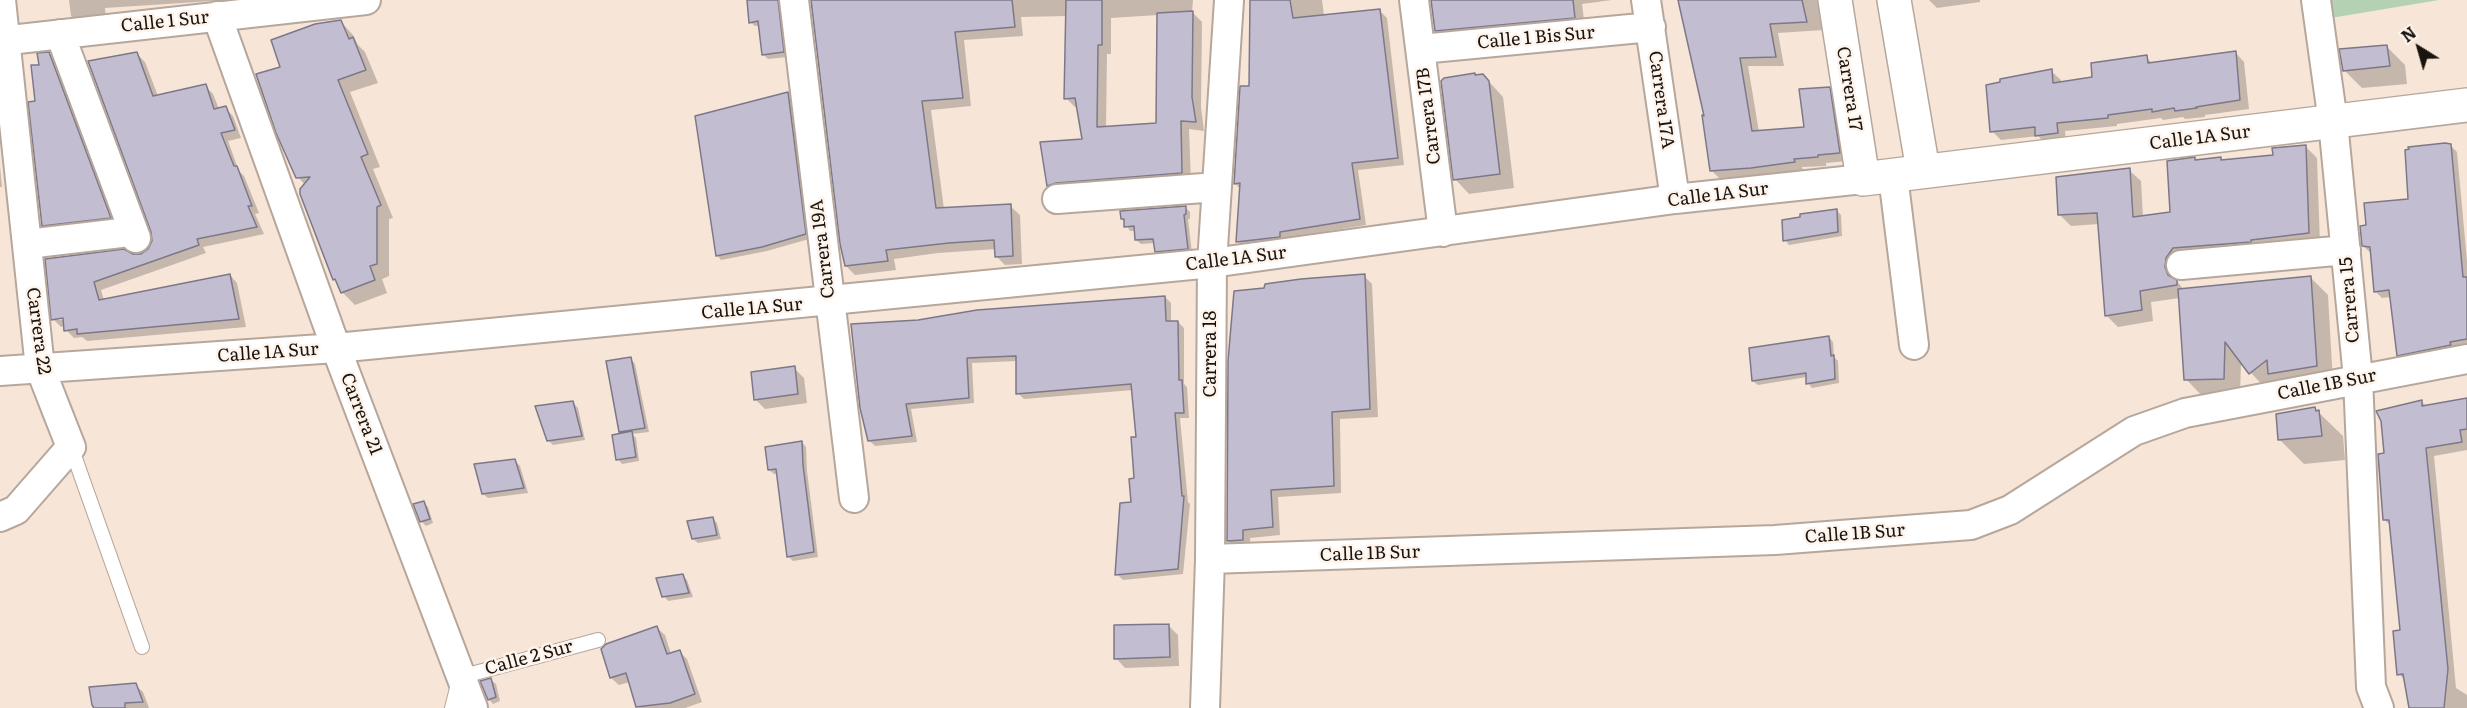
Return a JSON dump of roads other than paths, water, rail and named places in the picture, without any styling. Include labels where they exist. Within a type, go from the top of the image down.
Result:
[{"type":"street","name":"Carrera 22","points":[[1,0],[3,40],[40,368],[71,447]]},
{"type":"street","name":"Calle 1 Sur","points":[[3,40],[366,0]]},
{"type":"street","name":"Carrera 19A","points":[[794,0],[854,498]]},
{"type":"street","name":"Carrera 18","points":[[1205,708],[1210,559],[1212,263],[1229,0]]},
{"type":"street","name":"Carrera 17B","points":[[1414,0],[1443,232]]},
{"type":"street","name":"Carrera 17","points":[[1835,0],[1893,175]]},
{"type":"street","points":[[1893,0],[1893,175],[1914,345]]},
{"type":"street","name":"Carrera 15","points":[[2316,0],[2334,122],[2358,378],[2371,687],[2379,708]]},
{"type":"street","name":"Calle 1 Bis Sur","points":[[1421,49],[1648,13]]},
{"type":"street","name":"Carrera 17A","points":[[1648,13],[1675,199]]},
{"type":"street","name":"Carrera 21","points":[[218,16],[336,348],[473,708]]},
{"type":"street","points":[[27,244],[128,236],[60,34]]},
{"type":"street","name":"Calle 1A Sur","points":[[0,371],[336,348],[829,302],[1212,263],[1675,199],[2334,122],[2466,110]]},
{"type":"street","points":[[1057,198],[1217,187]]},
{"type":"street","points":[[2181,265],[2346,250]]},
{"type":"street","name":"Calle 1B Sur","points":[[1210,559],[1775,540],[1971,525],[2010,510],[2134,431],[2185,413],[2358,378],[2467,359]]},
{"type":"street","points":[[0,517],[16,510],[71,447]]},
{"type":"lane","name":"Carrera 22","points":[[71,447],[142,647]]},
{"type":"lane","name":"Calle 2 Sur","points":[[460,677],[598,639]]},
{"type":"lane","points":[[452,708],[460,677]]}]
